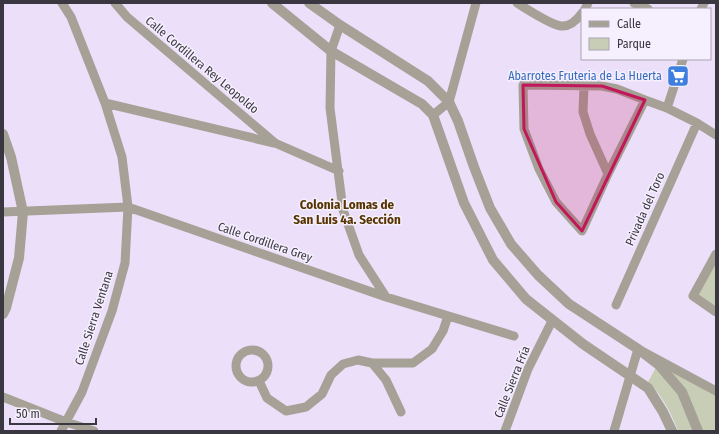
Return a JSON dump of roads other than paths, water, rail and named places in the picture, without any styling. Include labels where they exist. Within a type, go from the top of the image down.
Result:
[{"type":"street","name":"Calle Sierra Ventana","points":[[61,431],[82,392],[112,311],[125,263],[128,207],[122,157],[105,103],[71,17],[62,3]]},
{"type":"street","name":"Calle Cordillera Rey Leopoldo","points":[[115,3],[127,16],[275,143]]},
{"type":"street","points":[[272,3],[331,51],[422,104],[433,115],[464,203],[493,260],[526,299],[552,321],[648,388],[663,412],[672,431]]},
{"type":"street","points":[[309,3],[340,25],[428,81],[449,102],[458,121],[490,208],[511,244],[538,275],[568,304],[638,349],[716,391]]},
{"type":"street","points":[[433,115],[449,102],[476,3]]},
{"type":"street","points":[[517,3],[561,26],[568,25],[577,20],[581,14]]},
{"type":"street","points":[[634,3],[646,8]]},
{"type":"street","points":[[340,25],[331,51],[330,108],[343,210],[359,254],[386,297]]},
{"type":"street","points":[[667,108],[683,60]]},
{"type":"street","points":[[645,100],[608,174],[582,231],[556,202],[539,169],[524,129],[522,86],[602,86],[618,88],[667,108],[697,123],[716,135]]},
{"type":"street","points":[[584,86],[583,112],[590,134],[608,174]]},
{"type":"street","name":"Calle Cordillera Rey Leopoldo","points":[[105,103],[275,143],[339,171]]},
{"type":"street","name":"Privada del Toro","points":[[616,305],[697,123]]},
{"type":"street","points":[[3,134],[11,157],[23,212],[19,258],[6,308],[3,314]]},
{"type":"street","name":"Calle Cordillera Grey","points":[[3,212],[128,207],[386,297],[514,336]]},
{"type":"street","points":[[716,254],[693,296],[716,312]]},
{"type":"street","points":[[258,381],[267,398],[286,411],[306,407],[322,394],[331,375],[343,364],[358,360],[372,363],[413,363],[432,349],[443,331],[448,316]]},
{"type":"street","name":"Calle Sierra Fría","points":[[505,431],[528,369],[552,321]]},
{"type":"street","points":[[614,431],[638,349]]},
{"type":"street","points":[[638,349],[659,365],[682,392],[698,431]]},
{"type":"street","points":[[372,363],[386,380],[401,412]]},
{"type":"street","points":[[3,397],[66,422],[94,431]]},
{"type":"place","name":"Abarrotes Fruteria de La Huerta","points":[[678,76]]},
{"type":"district","name":"Colonia Lomas de San Luis 4a. Sección","points":[[347,212]]}]
